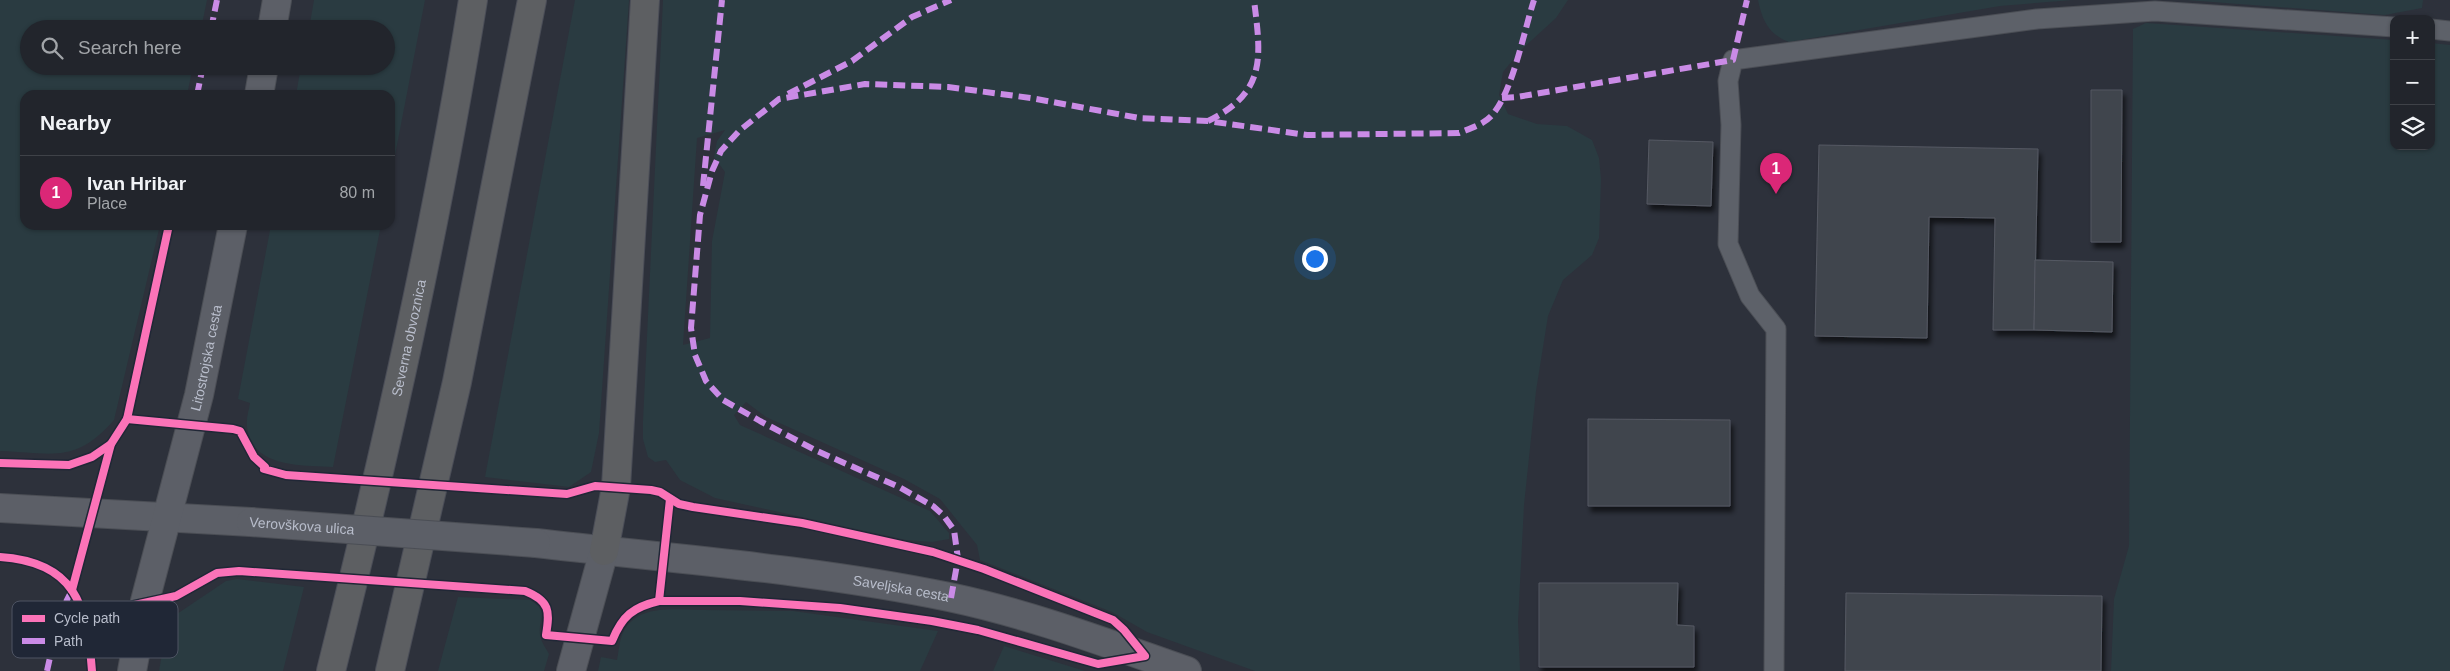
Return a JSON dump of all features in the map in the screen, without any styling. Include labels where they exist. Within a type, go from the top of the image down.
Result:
[{"type":"highway","name":"Severna obvoznica","points":[[331,671],[395,395],[429,234],[473,0]]},
{"type":"highway","points":[[390,671],[456,382],[532,0]]},
{"type":"highway","points":[[604,551],[616,487],[645,0]]},
{"type":"main road","points":[[274,20],[278,0]]},
{"type":"main road","points":[[260,90],[262,75]]},
{"type":"main road","name":"Litostrojska cesta","points":[[145,601],[199,395],[232,230]]},
{"type":"main road","name":"Verovškova ulica","points":[[0,508],[251,522],[536,543],[604,551]]},
{"type":"main road","points":[[571,671],[604,551]]},
{"type":"main road","name":"Saveljska cesta","points":[[604,551],[864,581],[951,598],[1043,622],[1187,671]]},
{"type":"main road","name":"Litostrojska cesta","points":[[132,671],[134,658]]},
{"type":"lane","points":[[1774,671],[1776,329],[1750,296],[1728,244],[1730,125],[1728,80],[1733,60],[2036,19],[2155,10],[2390,27]]},
{"type":"lane","points":[[2435,29],[2450,31]]},
{"type":"shaded area","points":[[0,0],[207,0],[203,20],[20,20],[20,75],[191,75],[188,90],[20,90],[20,230],[159,230],[114,420],[87,444],[75,450],[50,454],[0,451]]},
{"type":"shaded area","points":[[314,0],[425,0],[395,155],[395,90],[297,90],[299,75],[395,75],[395,20],[311,20]]},
{"type":"shaded area","points":[[575,0],[629,0],[599,433],[591,472],[569,487],[485,477]]},
{"type":"shaded area","points":[[663,0],[1568,0],[1556,18],[1521,50],[1503,72],[1499,95],[1508,114],[1537,124],[1567,126],[1592,140],[1599,158],[1601,179],[1599,238],[1592,255],[1563,280],[1548,316],[1536,391],[1524,505],[1518,622],[1520,671],[1255,671],[1147,632],[1112,612],[980,560],[977,545],[940,499],[904,479],[766,417],[746,402],[734,415],[740,425],[930,511],[949,533],[949,539],[932,542],[906,540],[715,498],[680,480],[666,460],[655,462],[648,457],[643,439]],"holes":[[[725,130],[717,141],[714,157],[725,172],[712,241],[710,338],[683,345],[697,138]]]},
{"type":"shaded area","points":[[1758,0],[2073,0],[2000,6],[1789,42],[1776,35],[1767,26]]},
{"type":"shaded area","points":[[2186,0],[2423,0],[2422,8],[2385,15]]},
{"type":"shaded area","points":[[2146,23],[2390,40],[2390,150],[2435,150],[2435,43],[2450,45],[2450,671],[2111,671],[2114,599],[2129,546],[2133,29]]},
{"type":"shaded area","points":[[270,230],[380,230],[333,467],[280,462],[258,450],[251,440],[247,426],[250,403],[238,399]]},
{"type":"shaded area","points":[[237,579],[304,587],[283,671],[159,671],[161,658],[178,658],[178,613],[226,581]]},
{"type":"shaded area","points":[[458,597],[530,600],[536,604],[540,608],[542,615],[540,629],[542,643],[549,654],[544,671],[438,671]]},
{"type":"shaded area","points":[[670,609],[793,611],[938,631],[920,671],[598,671],[601,657],[617,660],[623,633],[629,623],[647,613]]},
{"type":"shaded area","points":[[1004,646],[1085,671],[993,671]]},
{"type":"building","points":[[2091,90],[2122,90],[2121,242],[2091,242]]},
{"type":"building","points":[[1649,140],[1713,142],[1711,206],[1647,204]]},
{"type":"building","points":[[1819,145],[2038,149],[2034,330],[1993,330],[1995,218],[1929,217],[1927,338],[1815,336]]},
{"type":"building","points":[[2035,260],[2113,262],[2112,332],[2034,330]]},
{"type":"building","points":[[1588,419],[1730,420],[1730,506],[1588,506]]},
{"type":"building","points":[[1539,583],[1678,583],[1677,625],[1694,626],[1694,667],[1539,667]]},
{"type":"building","points":[[1846,593],[2102,596],[2101,671],[1845,671]]},
{"type":"marked path","points":[[213,20],[217,0]]},
{"type":"marked path","points":[[703,186],[722,0]]},
{"type":"marked path","points":[[788,94],[852,61],[912,17],[951,0]]},
{"type":"marked path","points":[[1208,121],[1227,110],[1241,98],[1250,85],[1256,71],[1258,39],[1254,0]]},
{"type":"marked path","points":[[951,598],[958,559],[954,530],[943,515],[933,506],[899,487],[817,451],[760,421],[723,400],[706,381],[695,355],[691,328],[700,215],[712,171],[721,151],[739,131],[779,99],[865,84],[948,87],[1031,98],[1139,118],[1208,121],[1307,135],[1459,133],[1486,120],[1493,114],[1500,103],[1512,76],[1534,0]]},
{"type":"marked path","points":[[1502,98],[1733,60],[1747,0]]},
{"type":"marked path","points":[[198,90],[201,75]]},
{"type":"marked path","points":[[66,601],[73,588]]},
{"type":"marked path","points":[[47,671],[50,658]]},
{"type":"cycle path","points":[[72,590],[111,444],[127,419],[168,230]]},
{"type":"cycle path","points":[[127,419],[240,431],[254,457],[265,467],[264,469],[286,475],[567,494],[595,486],[651,490],[660,492],[679,504],[802,523],[933,552],[984,569],[1113,620],[1124,630],[1145,656],[1098,664],[978,630],[932,621],[840,608],[740,601],[659,601],[650,603],[635,610],[624,619],[612,641],[546,635],[548,613],[544,603],[525,591],[239,571],[217,573],[176,596],[153,601]]},
{"type":"cycle path","points":[[0,463],[69,465],[92,457],[111,444]]},
{"type":"cycle path","points":[[659,601],[670,499]]},
{"type":"cycle path","points":[[0,557],[25,561],[45,568],[61,578],[72,591],[77,601]]},
{"type":"cycle path","points":[[91,658],[92,671]]},
{"type":"place","name":"Ivan Hribar","points":[[1776,194]]}]
